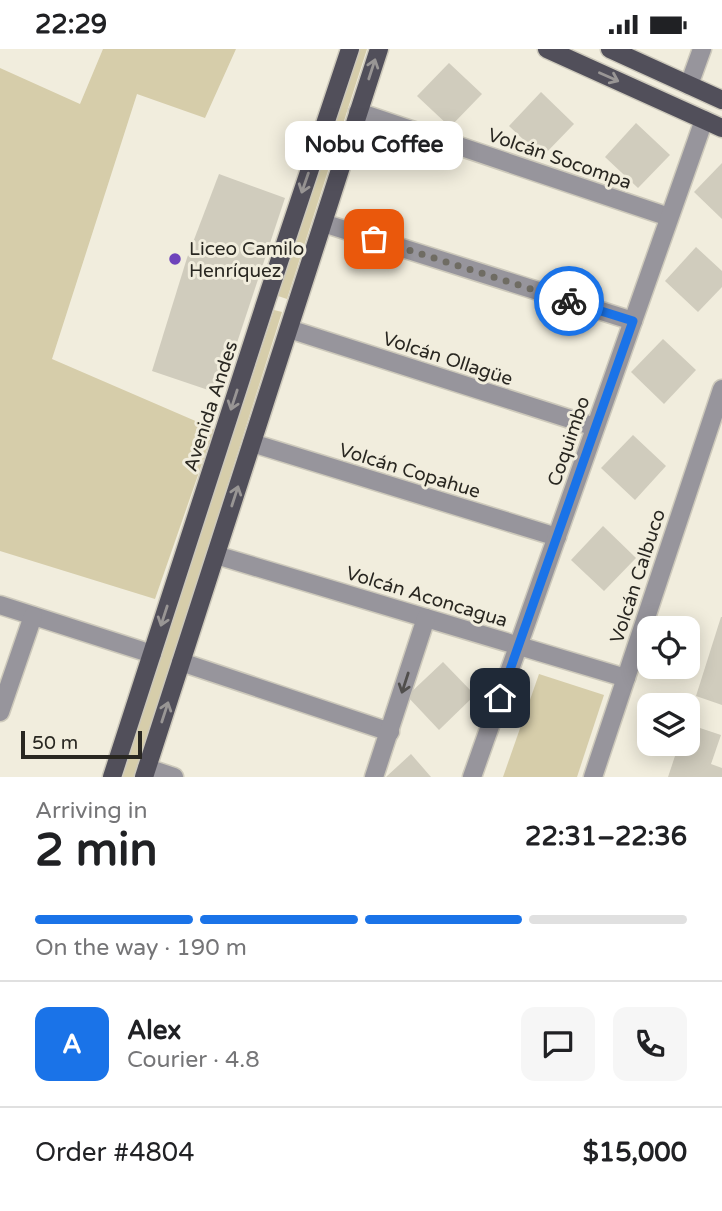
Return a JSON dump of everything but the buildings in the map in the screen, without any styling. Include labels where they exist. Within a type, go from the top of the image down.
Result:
[{"type":"main road","name":"Avenida Andes","points":[[113,777],[350,49]]},
{"type":"main road","points":[[146,772],[379,49]]},
{"type":"main road","points":[[547,49],[722,128]]},
{"type":"main road","points":[[610,49],[722,103],[704,120]]},
{"type":"street","points":[[689,85],[702,49]]},
{"type":"street","name":"Volcán Socompa","points":[[358,112],[669,217]]},
{"type":"street","name":"Coquimbo","points":[[472,777],[704,120]]},
{"type":"street","points":[[323,223],[633,321]]},
{"type":"street","name":"Volcán Ollagüe","points":[[289,329],[595,427]]},
{"type":"street","name":"Volcán Calbuco","points":[[593,777],[722,389]]},
{"type":"street","name":"Volcán Copahue","points":[[252,443],[557,537]]},
{"type":"street","name":"Volcán Aconcagua","points":[[216,555],[626,678]]},
{"type":"street","points":[[0,605],[152,654]]},
{"type":"street","points":[[0,712],[33,616]]},
{"type":"street","points":[[374,777],[426,618]]},
{"type":"street","points":[[181,662],[390,732]]},
{"type":"street","points":[[146,772],[174,777]]},
{"type":"shaded area","points":[[103,49],[236,49],[205,118],[137,94],[52,359],[214,429],[155,599],[0,551],[0,68],[80,104]]},
{"type":"shaded area","points":[[357,49],[367,49],[287,299],[278,296]]},
{"type":"shaded area","points":[[274,310],[282,312],[136,777],[121,777]]},
{"type":"shaded area","points":[[539,674],[604,695],[577,777],[503,777]]},
{"type":"way so far","points":[[374,239],[569,301]]},
{"type":"place","name":"Nobu Coffee","points":[[374,239]]},
{"type":"place","name":"Liceo Camilo Henríquez","points":[[175,259]]},
{"type":"route","points":[[500,698],[633,321],[569,301]]}]
